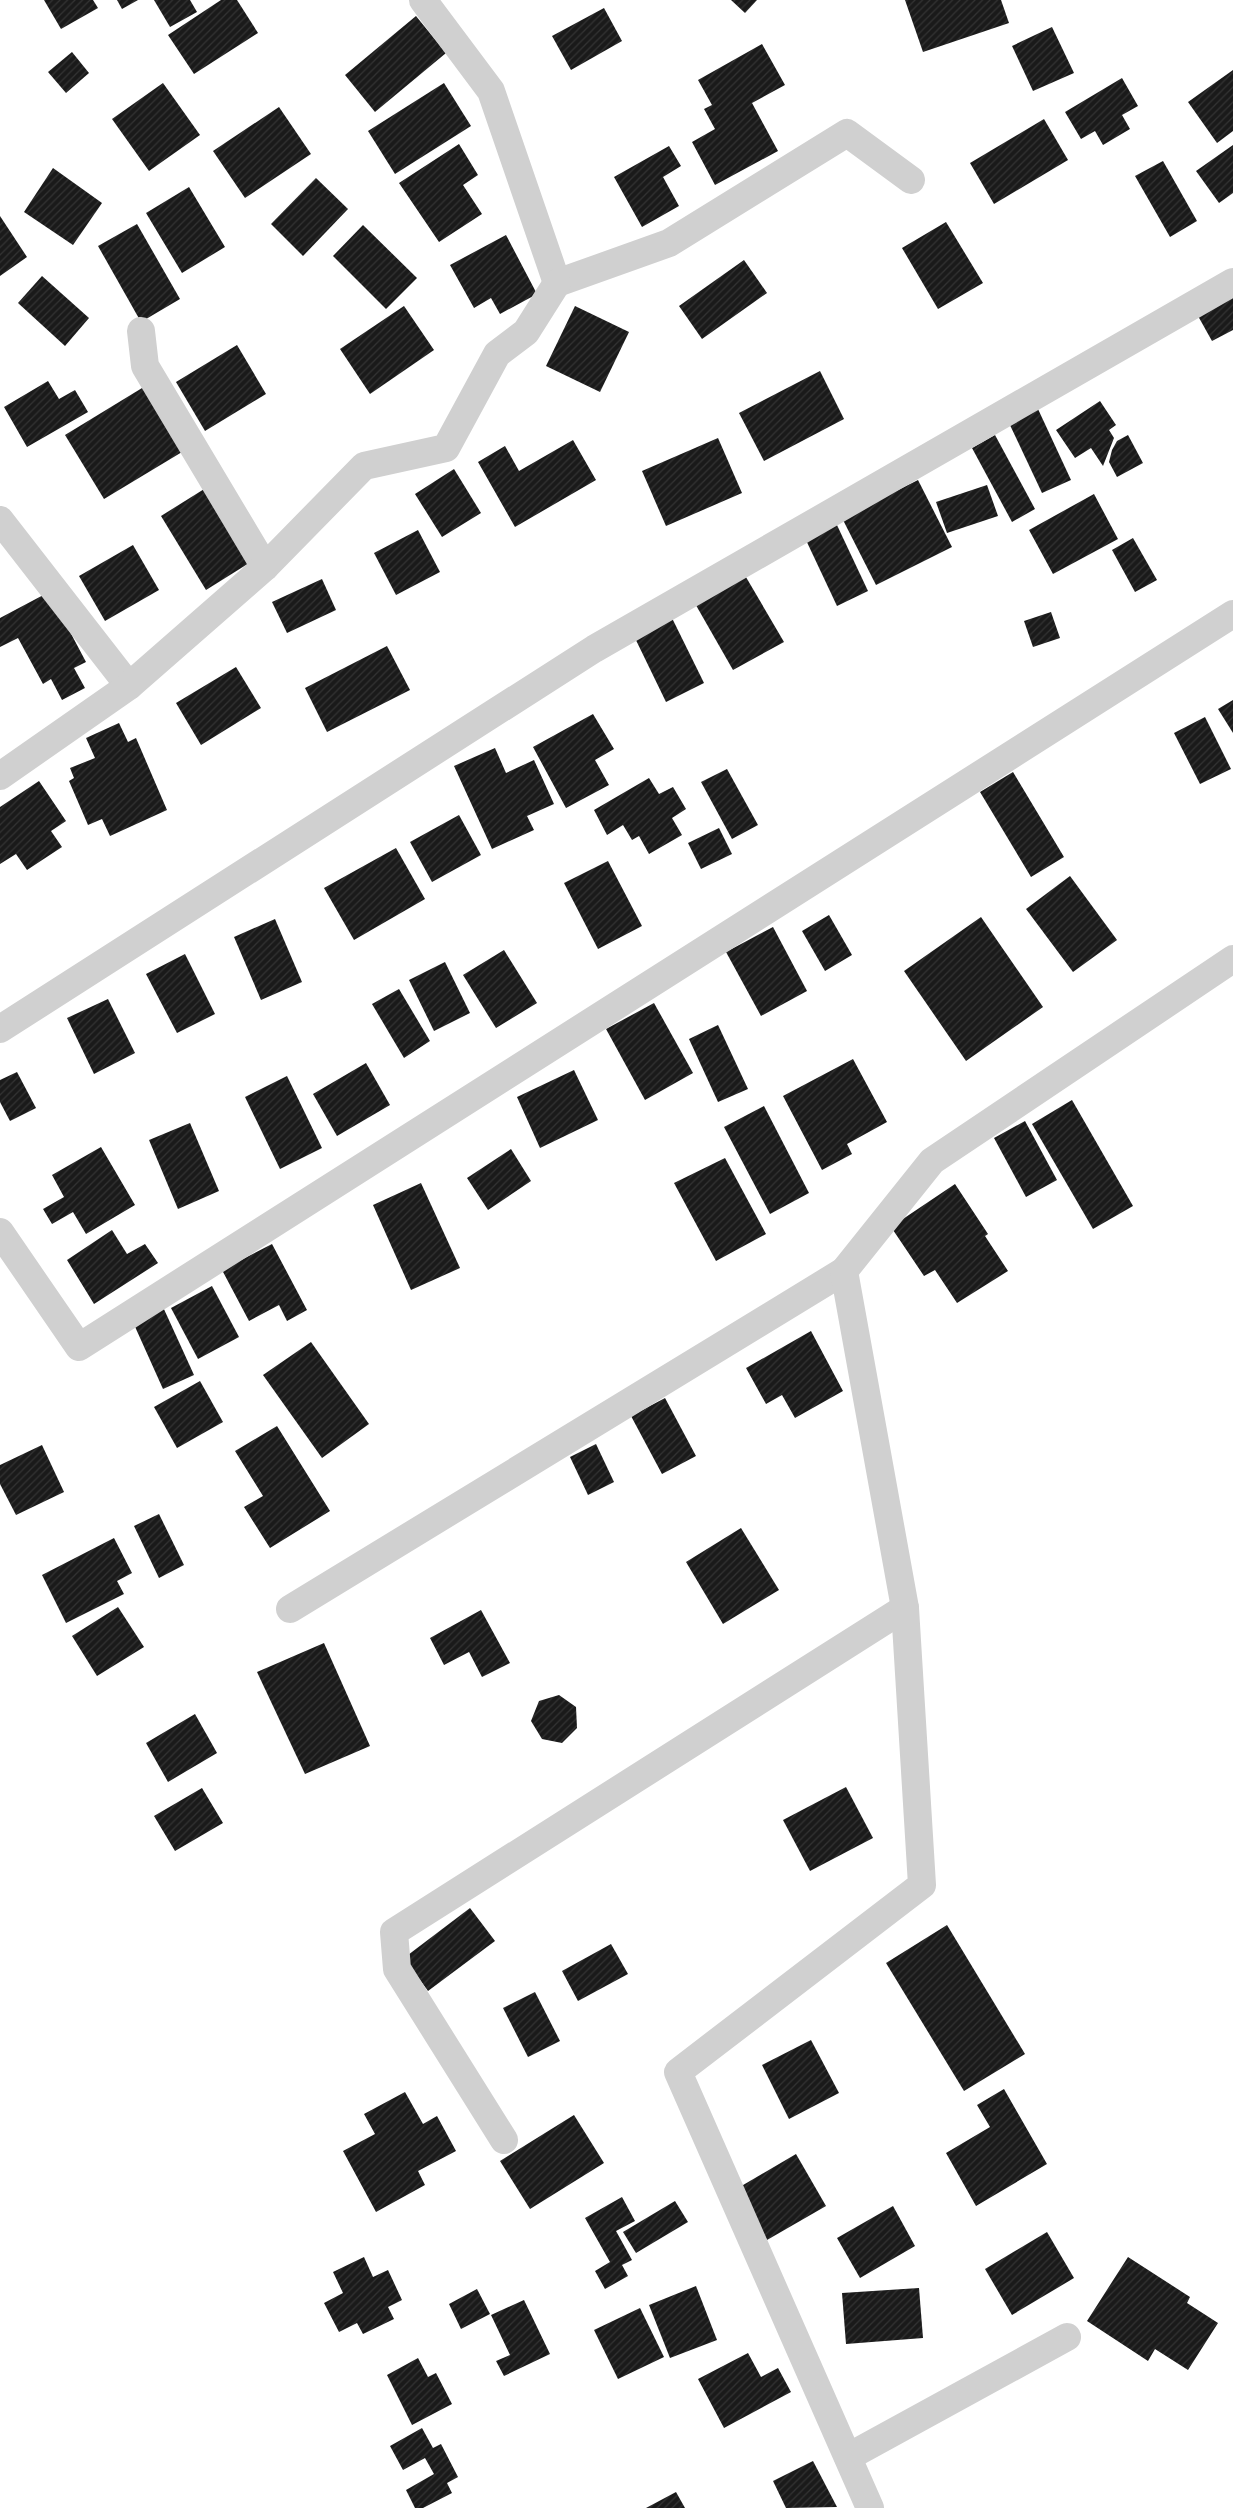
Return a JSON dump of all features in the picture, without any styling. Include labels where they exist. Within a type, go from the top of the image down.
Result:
[{"type":"street","points":[[423,0],[491,91],[557,283]]},
{"type":"street","points":[[0,776],[130,686],[265,567],[364,466],[446,448],[497,354],[526,332],[557,283],[669,242],[847,133],[911,180]]},
{"type":"street","points":[[0,1029],[594,649],[1233,282]]},
{"type":"street","points":[[141,332],[146,366],[265,567]]},
{"type":"street","points":[[0,520],[130,686]]},
{"type":"street","points":[[0,1232],[79,1347],[1233,614]]},
{"type":"street","points":[[290,1609],[844,1271],[932,1161],[1233,958]]},
{"type":"street","points":[[844,1271],[905,1608],[922,1885],[678,2072],[870,2508]]},
{"type":"street","points":[[504,2140],[397,1969],[394,1932],[905,1608]]},
{"type":"street","points":[[848,2457],[1067,2337]]},
{"type":"building","points":[[44,0],[93,0],[98,8],[61,29]]},
{"type":"building","points":[[117,0],[138,0],[122,9]]},
{"type":"building","points":[[154,0],[190,0],[197,12],[170,27]]},
{"type":"building","points":[[221,0],[237,0],[258,33],[194,74],[168,35]]},
{"type":"building","points":[[731,0],[757,0],[745,13]]},
{"type":"building","points":[[905,0],[1001,0],[1009,23],[923,52]]},
{"type":"building","points":[[604,8],[622,41],[571,70],[552,36]]},
{"type":"building","points":[[416,16],[446,53],[375,112],[345,75]]},
{"type":"building","points":[[1052,27],[1074,73],[1033,91],[1012,46]]},
{"type":"building","points":[[762,44],[785,85],[752,103],[778,151],[715,185],[692,142],[715,129],[704,109],[712,105],[698,80]]},
{"type":"building","points":[[72,52],[89,73],[66,93],[48,72]]},
{"type":"building","points":[[1233,70],[1233,131],[1217,143],[1188,102]]},
{"type":"building","points":[[1122,78],[1138,106],[1122,115],[1130,129],[1103,145],[1095,131],[1081,139],[1065,112]]},
{"type":"building","points":[[163,83],[200,135],[149,171],[112,119]]},
{"type":"building","points":[[444,83],[471,126],[395,174],[368,131]]},
{"type":"building","points":[[279,107],[311,154],[245,198],[213,151]]},
{"type":"building","points":[[1044,119],[1068,160],[994,204],[970,163]]},
{"type":"building","points":[[459,144],[478,175],[463,185],[482,214],[439,242],[399,183]]},
{"type":"building","points":[[1233,145],[1233,193],[1219,203],[1196,171]]},
{"type":"building","points":[[669,146],[681,166],[663,177],[679,206],[642,227],[614,177]]},
{"type":"building","points":[[1163,161],[1197,221],[1170,237],[1135,176]]},
{"type":"building","points":[[53,168],[102,203],[73,245],[24,212]]},
{"type":"building","points":[[316,178],[348,209],[303,256],[271,224]]},
{"type":"building","points":[[189,187],[225,247],[182,273],[146,213]]},
{"type":"building","points":[[0,216],[27,257],[0,276]]},
{"type":"building","points":[[946,222],[983,283],[938,309],[902,248]]},
{"type":"building","points":[[137,224],[180,299],[141,322],[98,246]]},
{"type":"building","points":[[363,225],[417,278],[386,309],[333,256]]},
{"type":"building","points":[[506,235],[537,294],[500,314],[491,298],[474,308],[450,265]]},
{"type":"building","points":[[744,260],[767,293],[702,339],[679,306]]},
{"type":"building","points":[[42,276],[89,318],[65,346],[18,303]]},
{"type":"building","points":[[1233,297],[1233,330],[1212,341],[1198,316]]},
{"type":"building","points":[[404,306],[434,350],[370,394],[340,349]]},
{"type":"building","points":[[575,306],[629,332],[600,392],[546,366]]},
{"type":"building","points":[[237,345],[266,394],[205,431],[176,382]]},
{"type":"building","points":[[820,371],[844,419],[764,461],[739,413]]},
{"type":"building","points":[[48,381],[59,399],[75,390],[88,412],[27,447],[4,407]]},
{"type":"building","points":[[147,385],[187,449],[104,499],[65,435]]},
{"type":"building","points":[[1100,401],[1116,425],[1109,430],[1114,438],[1103,466],[1091,448],[1075,458],[1056,430]]},
{"type":"building","points":[[1038,409],[1071,480],[1042,493],[1009,423]]},
{"type":"building","points":[[995,435],[1035,509],[1012,522],[972,448]]},
{"type":"building","points":[[1128,435],[1143,463],[1117,477],[1109,462],[1112,450],[1117,441]]},
{"type":"building","points":[[718,438],[742,493],[666,526],[642,471]]},
{"type":"building","points":[[573,440],[596,480],[515,527],[478,462],[505,446],[519,471]]},
{"type":"building","points":[[454,469],[481,513],[442,537],[415,494]]},
{"type":"building","points":[[918,480],[952,547],[876,585],[842,518]]},
{"type":"building","points":[[987,485],[998,516],[947,533],[936,502]]},
{"type":"building","points":[[209,486],[254,560],[206,590],[161,516]]},
{"type":"building","points":[[1094,494],[1118,539],[1053,574],[1029,530]]},
{"type":"building","points":[[836,523],[868,591],[837,606],[805,538]]},
{"type":"building","points":[[418,530],[440,572],[396,595],[374,553]]},
{"type":"building","points":[[1133,538],[1157,580],[1135,592],[1112,550]]},
{"type":"building","points":[[133,545],[159,590],[105,621],[79,576]]},
{"type":"building","points":[[743,572],[784,642],[733,670],[693,600]]},
{"type":"building","points":[[322,579],[336,610],[287,633],[272,602]]},
{"type":"building","points":[[49,592],[86,662],[74,668],[85,688],[62,700],[51,679],[43,684],[18,638],[0,647],[0,618]]},
{"type":"building","points":[[1051,612],[1060,638],[1033,647],[1024,621]]},
{"type":"building","points":[[671,616],[704,683],[666,702],[633,634]]},
{"type":"building","points":[[387,646],[410,690],[327,732],[305,688]]},
{"type":"building","points":[[236,667],[261,708],[201,745],[176,703]]},
{"type":"building","points":[[1233,700],[1233,733],[1218,709]]},
{"type":"building","points":[[593,714],[614,749],[595,760],[609,785],[566,808],[533,747]]},
{"type":"building","points":[[1205,717],[1231,769],[1200,784],[1174,733]]},
{"type":"building","points":[[119,723],[128,742],[136,738],[167,810],[110,836],[102,819],[88,825],[69,781],[74,778],[70,768],[95,758],[86,738]]},
{"type":"building","points":[[495,748],[506,773],[534,760],[554,804],[527,816],[534,830],[492,849],[454,766]]},
{"type":"building","points":[[727,769],[758,825],[732,839],[701,782]]},
{"type":"building","points":[[1013,772],[1064,857],[1031,877],[980,792]]},
{"type":"building","points":[[649,778],[659,794],[673,787],[686,809],[672,818],[682,835],[649,854],[639,836],[632,840],[623,825],[607,835],[594,810]]},
{"type":"building","points":[[39,781],[66,821],[51,831],[62,847],[27,870],[16,854],[0,864],[0,807]]},
{"type":"building","points":[[459,815],[481,855],[432,882],[410,842]]},
{"type":"building","points":[[719,828],[732,854],[701,869],[688,843]]},
{"type":"building","points":[[396,848],[425,899],[354,940],[324,888]]},
{"type":"building","points":[[608,861],[642,926],[598,949],[564,883]]},
{"type":"building","points":[[1070,876],[1117,940],[1073,972],[1026,909]]},
{"type":"building","points":[[829,915],[852,955],[825,971],[802,931]]},
{"type":"building","points":[[981,917],[1043,1007],[966,1061],[904,971]]},
{"type":"building","points":[[275,919],[302,982],[261,1000],[234,937]]},
{"type":"building","points":[[773,927],[807,991],[761,1016],[726,952]]},
{"type":"building","points":[[504,950],[537,1003],[496,1028],[463,975]]},
{"type":"building","points":[[185,954],[215,1014],[177,1033],[146,974]]},
{"type":"building","points":[[445,962],[470,1013],[434,1031],[409,980]]},
{"type":"building","points":[[399,989],[430,1041],[404,1058],[372,1004]]},
{"type":"building","points":[[108,999],[135,1053],[94,1074],[67,1018]]},
{"type":"building","points":[[654,1003],[693,1073],[645,1100],[606,1029]]},
{"type":"building","points":[[718,1025],[748,1089],[718,1102],[689,1039]]},
{"type":"building","points":[[853,1059],[887,1122],[847,1144],[852,1154],[822,1170],[783,1096]]},
{"type":"building","points":[[366,1063],[390,1105],[337,1136],[313,1094]]},
{"type":"building","points":[[574,1070],[598,1120],[540,1148],[517,1097]]},
{"type":"building","points":[[17,1072],[36,1108],[10,1121],[0,1102],[0,1080]]},
{"type":"building","points":[[287,1076],[322,1148],[280,1169],[245,1097]]},
{"type":"building","points":[[1072,1100],[1133,1206],[1093,1229],[1032,1124]]},
{"type":"building","points":[[764,1106],[809,1193],[770,1214],[724,1127]]},
{"type":"building","points":[[1025,1121],[1057,1180],[1026,1197],[994,1138]]},
{"type":"building","points":[[190,1123],[219,1191],[178,1209],[149,1140]]},
{"type":"building","points":[[101,1147],[135,1205],[86,1234],[73,1212],[52,1224],[43,1209],[64,1197],[52,1175]]},
{"type":"building","points":[[511,1149],[531,1181],[488,1210],[467,1178]]},
{"type":"building","points":[[725,1158],[766,1234],[716,1261],[674,1183]]},
{"type":"building","points":[[421,1183],[460,1268],[411,1290],[373,1205]]},
{"type":"building","points":[[955,1184],[988,1234],[985,1236],[1008,1271],[957,1303],[935,1270],[924,1276],[891,1227]]},
{"type":"building","points":[[112,1230],[127,1254],[145,1244],[158,1263],[94,1304],[67,1260]]},
{"type":"building","points":[[272,1244],[307,1310],[287,1321],[279,1305],[249,1321],[222,1270]]},
{"type":"building","points":[[212,1286],[239,1337],[198,1359],[171,1308]]},
{"type":"building","points":[[163,1307],[194,1375],[163,1389],[132,1320]]},
{"type":"building","points":[[811,1331],[843,1391],[795,1418],[782,1395],[766,1404],[746,1368]]},
{"type":"building","points":[[311,1342],[369,1424],[322,1458],[263,1375]]},
{"type":"building","points":[[200,1381],[223,1422],[177,1448],[154,1407]]},
{"type":"building","points":[[665,1398],[696,1456],[662,1474],[631,1416]]},
{"type":"building","points":[[277,1426],[330,1511],[270,1548],[244,1507],[263,1496],[235,1451]]},
{"type":"building","points":[[596,1444],[614,1482],[588,1495],[570,1457]]},
{"type":"building","points":[[42,1445],[64,1492],[16,1515],[0,1484],[0,1465]]},
{"type":"building","points":[[159,1514],[184,1565],[159,1578],[134,1526]]},
{"type":"building","points":[[741,1528],[779,1590],[723,1624],[686,1562]]},
{"type":"building","points":[[114,1538],[132,1573],[117,1581],[124,1594],[66,1623],[42,1575]]},
{"type":"building","points":[[118,1607],[144,1647],[97,1676],[72,1636]]},
{"type":"building","points":[[481,1610],[510,1663],[482,1677],[469,1652],[444,1665],[430,1638]]},
{"type":"building","points":[[324,1643],[370,1746],[305,1774],[257,1672]]},
{"type":"building","points":[[559,1695],[576,1707],[577,1728],[562,1743],[542,1739],[531,1721],[539,1701]]},
{"type":"building","points":[[195,1714],[217,1753],[168,1782],[146,1743]]},
{"type":"building","points":[[846,1787],[873,1838],[810,1871],[783,1820]]},
{"type":"building","points":[[202,1788],[223,1823],[175,1851],[154,1816]]},
{"type":"building","points":[[470,1908],[495,1941],[428,1991],[404,1958]]},
{"type":"building","points":[[947,1925],[1025,2054],[964,2091],[886,1963]]},
{"type":"building","points":[[611,1944],[628,1974],[578,2001],[562,1971]]},
{"type":"building","points":[[535,1992],[560,2041],[528,2057],[503,2008]]},
{"type":"building","points":[[811,2040],[839,2093],[789,2119],[762,2065]]},
{"type":"building","points":[[1004,2089],[1047,2164],[976,2206],[946,2153],[990,2127],[977,2105]]},
{"type":"building","points":[[405,2092],[423,2124],[437,2116],[456,2151],[418,2171],[425,2185],[376,2212],[343,2151],[375,2134],[364,2114]]},
{"type":"building","points":[[574,2115],[604,2163],[530,2209],[500,2161]]},
{"type":"building","points":[[796,2154],[826,2206],[767,2240],[738,2188]]},
{"type":"building","points":[[622,2197],[635,2221],[616,2231],[632,2260],[622,2265],[628,2276],[605,2289],[595,2271],[610,2262],[585,2218]]},
{"type":"building","points":[[675,2201],[688,2222],[636,2253],[623,2232]]},
{"type":"building","points":[[893,2206],[915,2246],[860,2278],[837,2238]]},
{"type":"building","points":[[1047,2232],[1074,2278],[1012,2315],[985,2269]]},
{"type":"building","points":[[364,2257],[373,2277],[388,2270],[402,2300],[388,2307],[394,2319],[363,2334],[357,2323],[339,2332],[324,2303],[343,2293],[333,2272]]},
{"type":"building","points":[[1128,2257],[1190,2297],[1187,2303],[1218,2323],[1188,2370],[1155,2349],[1148,2361],[1087,2321]]},
{"type":"building","points":[[696,2286],[717,2340],[670,2358],[649,2305]]},
{"type":"building","points":[[919,2288],[923,2338],[846,2344],[842,2293]]},
{"type":"building","points":[[477,2289],[490,2314],[461,2329],[449,2304]]},
{"type":"building","points":[[524,2300],[550,2354],[504,2376],[496,2361],[510,2355],[491,2315]]},
{"type":"building","points":[[640,2308],[664,2357],[618,2379],[594,2330]]},
{"type":"building","points":[[748,2353],[761,2377],[778,2368],[791,2392],[724,2428],[698,2379]]},
{"type":"building","points":[[418,2358],[428,2377],[436,2373],[452,2404],[412,2425],[387,2375]]},
{"type":"building","points":[[422,2428],[433,2448],[441,2444],[458,2477],[447,2483],[452,2493],[423,2508],[415,2508],[406,2490],[434,2474],[425,2458],[403,2470],[390,2446]]},
{"type":"building","points":[[813,2461],[837,2507],[786,2508],[773,2481]]},
{"type":"building","points":[[676,2492],[685,2508],[646,2508]]}]
